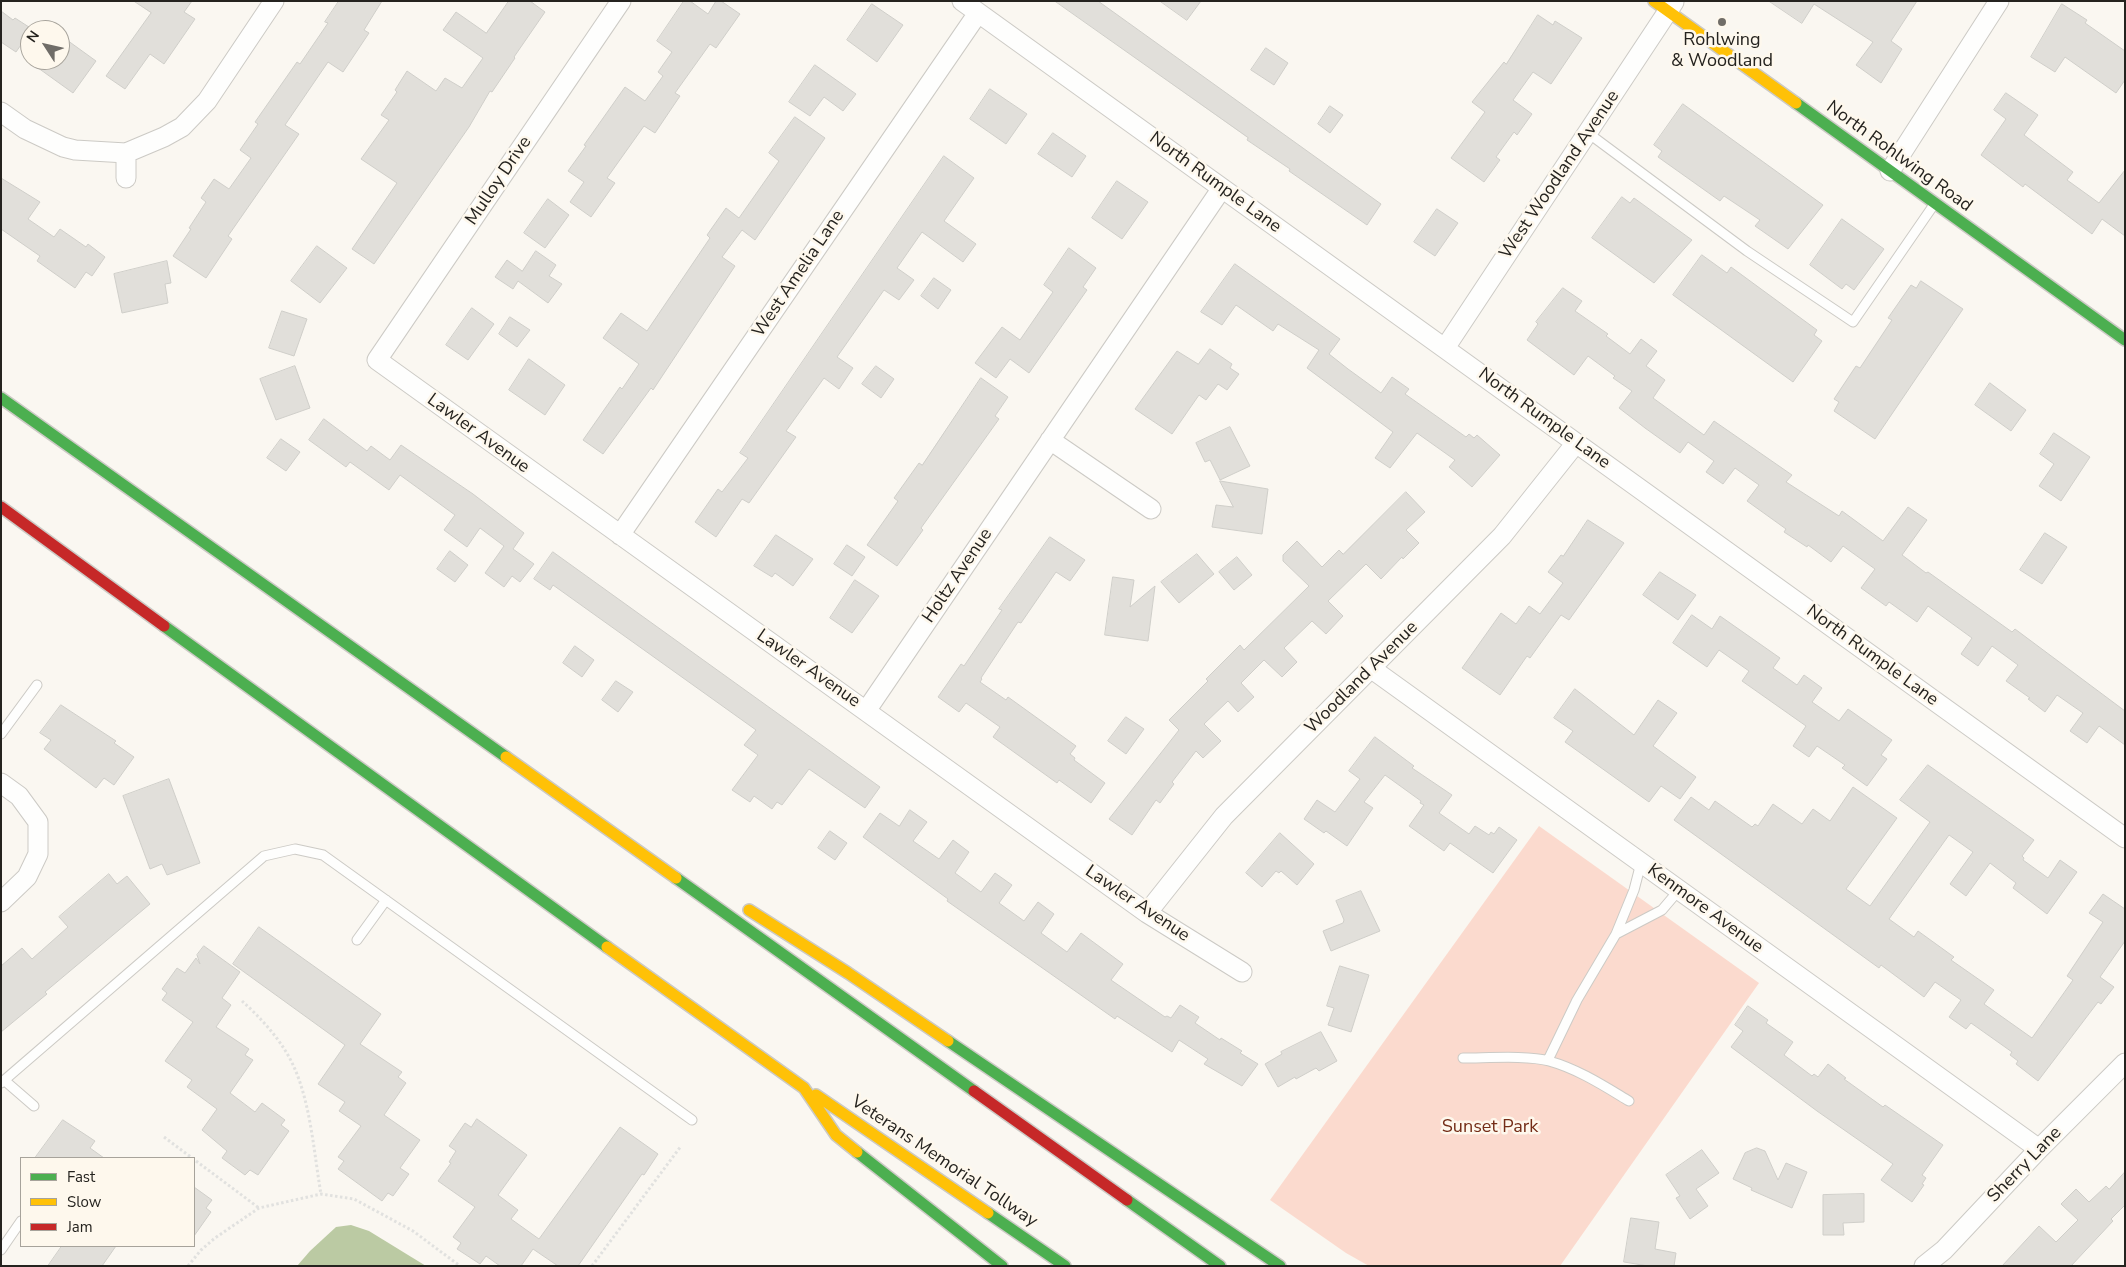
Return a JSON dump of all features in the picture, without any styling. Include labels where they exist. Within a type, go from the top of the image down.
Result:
[{"type":"main road","name":"North Rohlwing Road","points":[[1665,5],[1935,204],[2125,340]]},
{"type":"main road","points":[[1,398],[428,704],[1220,1266]]},
{"type":"main road","name":"Veterans Memorial Tollway","points":[[1,508],[804,1088],[1064,1266]]},
{"type":"main road","points":[[428,704],[530,762],[625,827]]},
{"type":"main road","points":[[736,902],[848,973],[1280,1266]]},
{"type":"main road","points":[[804,1088],[836,1135],[1002,1266]]},
{"type":"street","points":[[1,112],[25,129],[49,142],[75,150],[126,153],[182,127],[207,101],[274,1]]},
{"type":"street","name":"Mulloy Drive","points":[[377,360],[621,1]]},
{"type":"street","name":"North Rumple Lane","points":[[962,1],[2125,838]]},
{"type":"street","points":[[1890,171],[1999,1]]},
{"type":"street","name":"West Woodland Avenue","points":[[1445,348],[1588,133],[1665,5]]},
{"type":"street","name":"West Amelia Lane","points":[[620,535],[978,13]]},
{"type":"street","points":[[126,153],[126,178]]},
{"type":"street","name":"Holtz Avenue","points":[[866,711],[1222,188]]},
{"type":"street","name":"Lawler Avenue","points":[[377,360],[1147,913],[1242,972]]},
{"type":"street","points":[[1050,440],[1151,509]]},
{"type":"street","name":"Woodland Avenue","points":[[1147,913],[1224,816],[1502,536],[1576,443]]},
{"type":"street","name":"Kenmore Avenue","points":[[1372,669],[2040,1149]]},
{"type":"street","points":[[1,783],[19,796],[38,822],[38,854],[28,877],[1,902]]},
{"type":"street","name":"Sherry Lane","points":[[1924,1266],[1944,1250],[2125,1063]]},
{"type":"lane","points":[[1588,133],[1747,251],[1853,322],[1935,204]]},
{"type":"lane","points":[[1,734],[37,685]]},
{"type":"lane","points":[[34,1106],[2,1081],[264,856],[295,849],[323,855],[692,1120]]},
{"type":"lane","points":[[1548,1060],[1576,1000],[1616,934],[1634,890],[1641,863]]},
{"type":"lane","points":[[1616,934],[1662,910],[1679,890]]},
{"type":"lane","points":[[357,940],[386,900]]},
{"type":"lane","points":[[1463,1058],[1548,1060],[1583,1075],[1629,1101]]},
{"type":"lane","points":[[1,1250],[20,1222]]},
{"type":"path","points":[[242,1001],[258,1016],[294,1066],[307,1112],[321,1194]]},
{"type":"path","points":[[164,1137],[192,1157]]},
{"type":"path","points":[[592,1266],[681,1146]]},
{"type":"path","points":[[195,1159],[258,1208]]},
{"type":"path","points":[[188,1266],[201,1250],[215,1238],[258,1208],[321,1194],[354,1199],[413,1231],[460,1266]]},
{"type":"green space","name":"Sunset Park","points":[[1539,826],[1759,983],[1560,1266],[1369,1266],[1346,1253],[1270,1200]]},
{"type":"shaded area","points":[[351,1225],[369,1231],[426,1266],[297,1266],[336,1227]]},
{"type":"building","points":[[134,1],[192,1],[184,12],[195,19],[164,64],[150,54],[125,89],[106,76],[151,13]]},
{"type":"building","points":[[339,1],[382,1],[364,30],[369,33],[343,72],[328,62],[285,125],[299,134],[228,236],[232,239],[206,278],[173,256],[206,202],[201,198],[214,179],[229,189],[251,158],[240,150],[258,124],[255,122],[297,62],[300,64],[328,23],[325,22]]},
{"type":"building","points":[[509,1],[530,1],[545,12],[492,92],[490,91],[469,127],[374,264],[352,249],[397,183],[361,159],[389,120],[381,115],[397,92],[395,90],[407,71],[436,91],[445,78],[462,88],[483,58],[443,30],[456,12],[486,33]]},
{"type":"building","points":[[684,1],[690,1],[708,14],[716,1],[721,1],[740,14],[716,48],[710,44],[675,93],[680,96],[655,133],[644,126],[607,178],[615,183],[591,217],[570,202],[584,182],[568,171],[625,87],[645,101],[663,76],[658,72],[672,52],[657,41]]},
{"type":"building","points":[[1055,1],[1098,1],[1381,204],[1367,225],[1289,171],[1290,169],[1247,140],[1248,138]]},
{"type":"building","points":[[1160,1],[1201,1],[1187,20]]},
{"type":"building","points":[[1769,1],[1917,1],[1891,41],[1902,49],[1881,83],[1856,65],[1873,42],[1814,4],[1802,23]]},
{"type":"building","points":[[872,4],[903,25],[877,62],[847,40]]},
{"type":"building","points":[[2062,4],[2087,20],[2085,23],[2125,51],[2125,80],[2116,93],[2065,57],[2055,72],[2031,57]]},
{"type":"building","points":[[1,11],[13,20],[15,18],[20,21],[20,46],[16,52],[1,42]]},
{"type":"building","points":[[1538,15],[1553,25],[1555,21],[1582,38],[1551,84],[1533,72],[1513,100],[1532,114],[1517,135],[1514,132],[1496,157],[1500,160],[1484,182],[1451,158],[1485,112],[1472,102],[1504,62],[1506,64]]},
{"type":"building","points":[[70,42],[96,61],[73,93],[41,70],[70,70]]},
{"type":"building","points":[[1266,48],[1288,63],[1274,85],[1251,70]]},
{"type":"building","points":[[815,65],[856,94],[843,111],[824,97],[810,116],[789,102]]},
{"type":"building","points":[[990,89],[1027,114],[1006,144],[970,119]]},
{"type":"building","points":[[2006,93],[2038,115],[2024,135],[2073,172],[2067,180],[2099,203],[2125,170],[2125,236],[2102,219],[2092,234],[2025,184],[2023,187],[1981,155],[2006,119],[1994,110]]},
{"type":"building","points":[[1683,104],[1823,205],[1788,249],[1755,226],[1760,220],[1724,196],[1720,201],[1658,157],[1662,151],[1654,145]]},
{"type":"building","points":[[1330,106],[1343,115],[1330,133],[1318,124]]},
{"type":"building","points":[[795,117],[825,138],[755,240],[742,230],[722,257],[735,266],[653,390],[651,388],[603,454],[583,440],[620,387],[622,389],[639,364],[603,338],[621,313],[647,331],[710,238],[707,235],[726,208],[739,218],[779,161],[769,153]]},
{"type":"building","points":[[1053,133],[1086,156],[1072,177],[1038,154]]},
{"type":"building","points":[[944,156],[974,178],[944,221],[976,244],[963,262],[922,232],[897,268],[914,280],[899,300],[884,290],[837,357],[853,368],[839,389],[824,378],[786,431],[796,437],[749,503],[742,499],[716,537],[695,522],[718,489],[722,492],[748,458],[740,453]]},
{"type":"building","points":[[1,178],[40,202],[28,219],[54,237],[60,229],[86,247],[88,244],[105,257],[92,276],[86,272],[75,288],[37,261],[40,256],[1,229]]},
{"type":"building","points":[[1117,181],[1148,202],[1122,239],[1092,218]]},
{"type":"building","points":[[1622,197],[1630,203],[1634,198],[1692,240],[1654,283],[1592,238]]},
{"type":"building","points":[[548,199],[569,215],[545,248],[524,233]]},
{"type":"building","points":[[1437,209],[1458,223],[1435,256],[1414,242]]},
{"type":"building","points":[[1842,219],[1884,249],[1854,290],[1846,284],[1842,289],[1810,265]]},
{"type":"building","points":[[317,246],[347,268],[320,303],[291,281]]},
{"type":"building","points":[[1069,248],[1096,268],[1083,287],[1087,290],[1029,373],[1010,359],[996,378],[975,363],[1002,327],[1020,340],[1053,292],[1044,285]]},
{"type":"building","points":[[536,251],[556,265],[549,276],[562,284],[548,303],[518,281],[513,289],[495,277],[507,260],[522,271]]},
{"type":"building","points":[[1702,255],[1727,273],[1731,267],[1817,330],[1814,335],[1822,341],[1793,382],[1673,295]]},
{"type":"building","points":[[167,261],[171,283],[165,284],[168,303],[122,313],[114,274]]},
{"type":"building","points":[[1235,264],[1340,339],[1329,354],[1381,393],[1392,377],[1409,389],[1405,394],[1466,437],[1469,434],[1474,438],[1477,435],[1500,455],[1472,487],[1449,467],[1455,460],[1417,433],[1390,468],[1375,458],[1393,432],[1307,368],[1319,350],[1278,324],[1273,331],[1236,305],[1222,325],[1201,312]]},
{"type":"building","points":[[934,278],[951,290],[938,309],[921,296]]},
{"type":"building","points":[[1921,281],[1963,309],[1875,439],[1834,411],[1839,402],[1834,399],[1856,366],[1860,368],[1892,320],[1888,318],[1911,285],[1916,288]]},
{"type":"building","points":[[1563,288],[1582,301],[1575,311],[1608,334],[1606,336],[1630,354],[1641,339],[1657,351],[1646,366],[1665,380],[1653,398],[1704,435],[1714,421],[1792,475],[1786,482],[1839,516],[1842,511],[1883,541],[1908,507],[1927,520],[1902,555],[2012,632],[2015,629],[2125,711],[2125,745],[2099,726],[2087,743],[2070,731],[2083,713],[2057,695],[2045,712],[2028,699],[2030,698],[2006,681],[2018,665],[1992,646],[1978,666],[1961,654],[1972,638],[1928,606],[1917,622],[1889,602],[1886,606],[1861,588],[1875,569],[1843,546],[1831,562],[1808,545],[1807,547],[1784,532],[1786,529],[1747,501],[1759,485],[1735,468],[1723,484],[1706,472],[1714,461],[1688,442],[1680,453],[1645,428],[1619,408],[1632,391],[1613,378],[1615,376],[1588,356],[1574,375],[1527,340],[1538,324],[1536,322]]},
{"type":"building","points":[[472,308],[494,324],[468,360],[446,345]]},
{"type":"building","points":[[282,311],[307,319],[294,356],[269,348]]},
{"type":"building","points":[[510,317],[530,330],[517,347],[499,334]]},
{"type":"building","points":[[1210,349],[1232,364],[1230,368],[1239,374],[1227,390],[1218,384],[1206,400],[1199,395],[1172,434],[1135,409],[1177,351],[1198,364]]},
{"type":"building","points":[[529,359],[565,385],[545,415],[509,390]]},
{"type":"building","points":[[295,366],[310,408],[276,420],[260,379]]},
{"type":"building","points":[[876,366],[894,379],[881,398],[862,384]]},
{"type":"building","points":[[981,378],[1008,397],[995,416],[999,419],[921,528],[923,530],[897,566],[867,545],[898,501],[894,498],[919,463],[922,465]]},
{"type":"building","points":[[1990,383],[2026,410],[2011,431],[1975,405]]},
{"type":"building","points":[[324,419],[367,451],[371,446],[390,460],[401,445],[473,494],[524,533],[513,549],[534,564],[520,582],[512,576],[504,587],[485,573],[504,546],[480,528],[467,547],[444,530],[455,515],[400,475],[389,490],[350,462],[346,467],[309,440]]},
{"type":"building","points":[[1230,427],[1250,466],[1220,480],[1210,460],[1205,462],[1196,443]]},
{"type":"building","points":[[2054,433],[2090,457],[2061,501],[2039,486],[2054,464],[2040,454]]},
{"type":"building","points":[[281,439],[300,452],[286,471],[267,458]]},
{"type":"building","points":[[1220,481],[1268,489],[1262,534],[1212,527],[1216,505],[1233,507]]},
{"type":"building","points":[[1406,492],[1425,512],[1406,530],[1419,543],[1403,559],[1402,557],[1381,579],[1366,564],[1328,601],[1343,616],[1326,634],[1312,621],[1284,648],[1297,662],[1282,677],[1264,660],[1241,683],[1254,697],[1238,712],[1228,701],[1204,724],[1221,741],[1203,758],[1196,751],[1172,782],[1174,784],[1160,803],[1156,800],[1132,835],[1109,819],[1179,730],[1169,720],[1208,681],[1206,679],[1240,645],[1244,650],[1309,586],[1283,561],[1283,555],[1297,541],[1322,567],[1339,550],[1343,554]]},
{"type":"building","points":[[1588,520],[1624,543],[1569,620],[1561,615],[1530,658],[1527,656],[1500,695],[1462,668],[1501,613],[1516,624],[1529,606],[1540,614],[1563,583],[1548,572],[1561,555],[1563,556]]},
{"type":"building","points":[[2045,533],[2067,547],[2042,584],[2020,570]]},
{"type":"building","points":[[776,535],[813,559],[793,586],[775,573],[772,577],[754,566]]},
{"type":"building","points":[[1050,537],[1085,560],[1070,581],[1056,572],[1021,623],[1018,622],[980,682],[1006,700],[1008,697],[1076,746],[1070,754],[1075,758],[1074,760],[1105,783],[1091,803],[1059,780],[1057,783],[993,737],[1000,727],[966,703],[959,712],[938,697],[961,664],[964,666],[1002,610],[999,609]]},
{"type":"building","points":[[847,545],[865,557],[852,576],[834,564]]},
{"type":"building","points":[[450,551],[468,565],[455,582],[437,569]]},
{"type":"building","points":[[553,552],[880,787],[865,808],[809,769],[782,805],[777,802],[772,809],[754,796],[750,802],[732,790],[758,755],[744,745],[756,730],[553,585],[550,590],[534,579]]},
{"type":"building","points":[[1197,554],[1214,574],[1179,603],[1161,582]]},
{"type":"building","points":[[1237,557],[1252,575],[1234,590],[1219,572]]},
{"type":"building","points":[[1660,572],[1696,595],[1678,620],[1643,595]]},
{"type":"building","points":[[1113,577],[1134,580],[1130,607],[1155,586],[1148,641],[1105,635]]},
{"type":"building","points":[[855,580],[879,596],[852,633],[830,618]]},
{"type":"building","points":[[1692,615],[1712,629],[1720,616],[1780,658],[1773,668],[1797,685],[1804,675],[1822,688],[1812,702],[1839,721],[1848,709],[1892,740],[1881,755],[1887,759],[1867,786],[1842,768],[1845,765],[1817,746],[1809,757],[1793,746],[1806,726],[1742,681],[1749,671],[1719,650],[1707,667],[1673,643]]},
{"type":"building","points":[[575,646],[594,660],[582,677],[563,663]]},
{"type":"building","points":[[616,681],[633,692],[618,712],[602,700]]},
{"type":"building","points":[[1575,689],[1634,735],[1658,700],[1677,713],[1653,746],[1696,777],[1680,799],[1661,786],[1649,802],[1565,742],[1573,731],[1554,718]]},
{"type":"building","points":[[61,705],[116,741],[114,743],[134,757],[114,785],[104,778],[96,788],[44,749],[51,740],[40,733]]},
{"type":"building","points":[[1126,717],[1144,729],[1126,754],[1108,741]]},
{"type":"building","points":[[1375,737],[1414,766],[1412,768],[1452,795],[1439,813],[1469,834],[1475,826],[1489,835],[1491,832],[1494,834],[1499,827],[1517,840],[1493,873],[1450,843],[1444,851],[1409,826],[1424,805],[1385,775],[1364,802],[1373,808],[1347,846],[1326,831],[1324,833],[1304,819],[1317,800],[1335,812],[1360,779],[1349,771]]},
{"type":"building","points":[[1928,765],[2034,840],[2022,856],[2023,860],[2048,878],[2060,860],[2077,872],[2047,914],[2013,888],[2016,883],[1990,863],[1966,896],[1950,884],[1973,852],[1949,835],[1889,919],[1914,937],[1918,931],[1954,957],[1951,960],[1994,990],[1984,1004],[2032,1038],[2073,980],[2067,976],[2103,922],[2089,913],[2103,894],[2125,909],[2125,941],[2100,977],[2114,987],[2101,1004],[2098,1002],[2038,1081],[2016,1064],[2018,1061],[2010,1055],[2012,1052],[1971,1023],[1966,1029],[1949,1017],[1961,1000],[1935,982],[1924,997],[1881,965],[1879,968],[1674,820],[1691,797],[1709,810],[1715,801],[1752,827],[1755,824],[1758,826],[1773,804],[1802,824],[1813,809],[1830,821],[1853,787],[1897,818],[1846,889],[1870,906],[1930,822],[1900,800]]},
{"type":"building","points":[[169,779],[200,863],[167,875],[162,864],[150,869],[123,796]]},
{"type":"building","points":[[910,810],[927,822],[913,841],[939,859],[953,840],[969,852],[955,873],[981,892],[995,873],[1012,885],[999,903],[1024,921],[1038,902],[1054,914],[1041,933],[1067,952],[1081,933],[1123,964],[1111,980],[1165,1017],[1171,1018],[1180,1005],[1199,1017],[1195,1023],[1220,1040],[1221,1038],[1242,1051],[1240,1053],[1258,1064],[1242,1086],[1204,1064],[1208,1059],[1179,1040],[1172,1052],[1117,1016],[1115,1019],[947,901],[948,899],[863,837],[880,813],[899,826]]},
{"type":"building","points":[[830,831],[847,843],[835,860],[818,848]]},
{"type":"building","points":[[1280,833],[1314,864],[1297,885],[1281,871],[1279,873],[1276,871],[1262,887],[1246,873]]},
{"type":"building","points":[[109,874],[117,884],[127,876],[150,904],[45,992],[47,994],[1,1032],[1,966],[22,948],[32,959],[68,927],[59,917]]},
{"type":"building","points":[[1361,891],[1380,931],[1331,951],[1323,931],[1343,923],[1344,920],[1336,901]]},
{"type":"building","points":[[259,927],[381,1014],[360,1044],[402,1072],[398,1077],[406,1083],[384,1115],[420,1140],[400,1168],[409,1174],[393,1196],[388,1193],[382,1201],[338,1169],[344,1161],[338,1157],[361,1126],[339,1111],[345,1102],[318,1084],[345,1045],[233,964]]},
{"type":"building","points":[[204,946],[240,972],[222,998],[231,1005],[216,1027],[249,1049],[245,1055],[253,1060],[230,1093],[255,1112],[262,1103],[285,1120],[281,1125],[289,1131],[258,1175],[250,1170],[245,1175],[222,1158],[227,1151],[202,1130],[217,1109],[187,1087],[192,1080],[165,1061],[193,1022],[162,1000],[167,993],[162,989],[177,968],[185,973],[196,958],[200,964],[197,955]]},
{"type":"building","points":[[1340,966],[1369,975],[1351,1032],[1328,1025],[1334,1008],[1327,1006]]},
{"type":"building","points":[[1748,1006],[1768,1020],[1766,1023],[1793,1042],[1784,1055],[1812,1076],[1814,1074],[1818,1077],[1828,1064],[1846,1078],[1844,1079],[1883,1107],[1885,1105],[1943,1145],[1922,1175],[1926,1178],[1922,1184],[1924,1185],[1912,1202],[1881,1180],[1893,1164],[1817,1111],[1731,1047],[1743,1031],[1735,1025]]},
{"type":"building","points":[[1321,1032],[1337,1061],[1319,1071],[1316,1068],[1296,1079],[1295,1077],[1278,1087],[1265,1064],[1282,1054],[1281,1052]]},
{"type":"building","points":[[477,1119],[527,1155],[498,1195],[518,1210],[511,1219],[539,1239],[620,1127],[658,1154],[578,1266],[558,1266],[533,1249],[521,1266],[500,1266],[486,1256],[480,1264],[457,1249],[461,1243],[453,1237],[475,1207],[438,1181],[451,1163],[449,1162],[456,1151],[449,1146],[465,1123],[471,1127]]},
{"type":"building","points":[[63,1120],[95,1141],[90,1148],[103,1157],[36,1157]]},
{"type":"building","points":[[1757,1148],[1765,1151],[1778,1180],[1786,1163],[1807,1172],[1792,1208],[1751,1190],[1752,1188],[1733,1179],[1745,1153]]},
{"type":"building","points":[[1702,1150],[1719,1173],[1696,1189],[1708,1206],[1690,1219],[1676,1198],[1680,1196],[1666,1175]]},
{"type":"building","points":[[2125,1172],[2125,1205],[2111,1219],[2113,1221],[2071,1266],[2002,1266],[2039,1226],[2056,1242],[2078,1220],[2061,1204],[2076,1189],[2089,1202],[2106,1186],[2109,1189]]},
{"type":"building","points":[[195,1188],[212,1200],[206,1208],[211,1212],[195,1235]]},
{"type":"building","points":[[1864,1194],[1864,1222],[1843,1223],[1844,1235],[1823,1235],[1823,1195]]},
{"type":"building","points":[[1631,1218],[1659,1222],[1655,1249],[1676,1253],[1674,1266],[1648,1266],[1624,1262]]},
{"type":"building","points":[[61,1247],[115,1247],[102,1266],[48,1266]]},
{"type":"traffic: fast","points":[[1796,103],[2125,340]]},
{"type":"traffic: fast","points":[[1,398],[506,757]]},
{"type":"traffic: fast","points":[[164,626],[607,947]]},
{"type":"traffic: fast","points":[[676,878],[974,1091]]},
{"type":"traffic: fast","points":[[948,1041],[1280,1266]]},
{"type":"traffic: fast","points":[[857,1152],[1002,1266]]},
{"type":"traffic: fast","points":[[1127,1200],[1220,1266]]},
{"type":"traffic: fast","points":[[988,1213],[1065,1266]]},
{"type":"traffic: slow","points":[[1654,1],[1796,103]]},
{"type":"traffic: slow","points":[[506,757],[676,878]]},
{"type":"traffic: slow","points":[[749,910],[848,973],[948,1041]]},
{"type":"traffic: slow","points":[[607,947],[804,1088],[836,1135],[857,1152]]},
{"type":"traffic: slow","points":[[816,1095],[988,1213]]},
{"type":"traffic: jam","points":[[1,507],[164,626]]},
{"type":"traffic: jam","points":[[974,1091],[1127,1200]]},
{"type":"place","name":"Rohlwing & Woodland","points":[[1722,22]]}]
